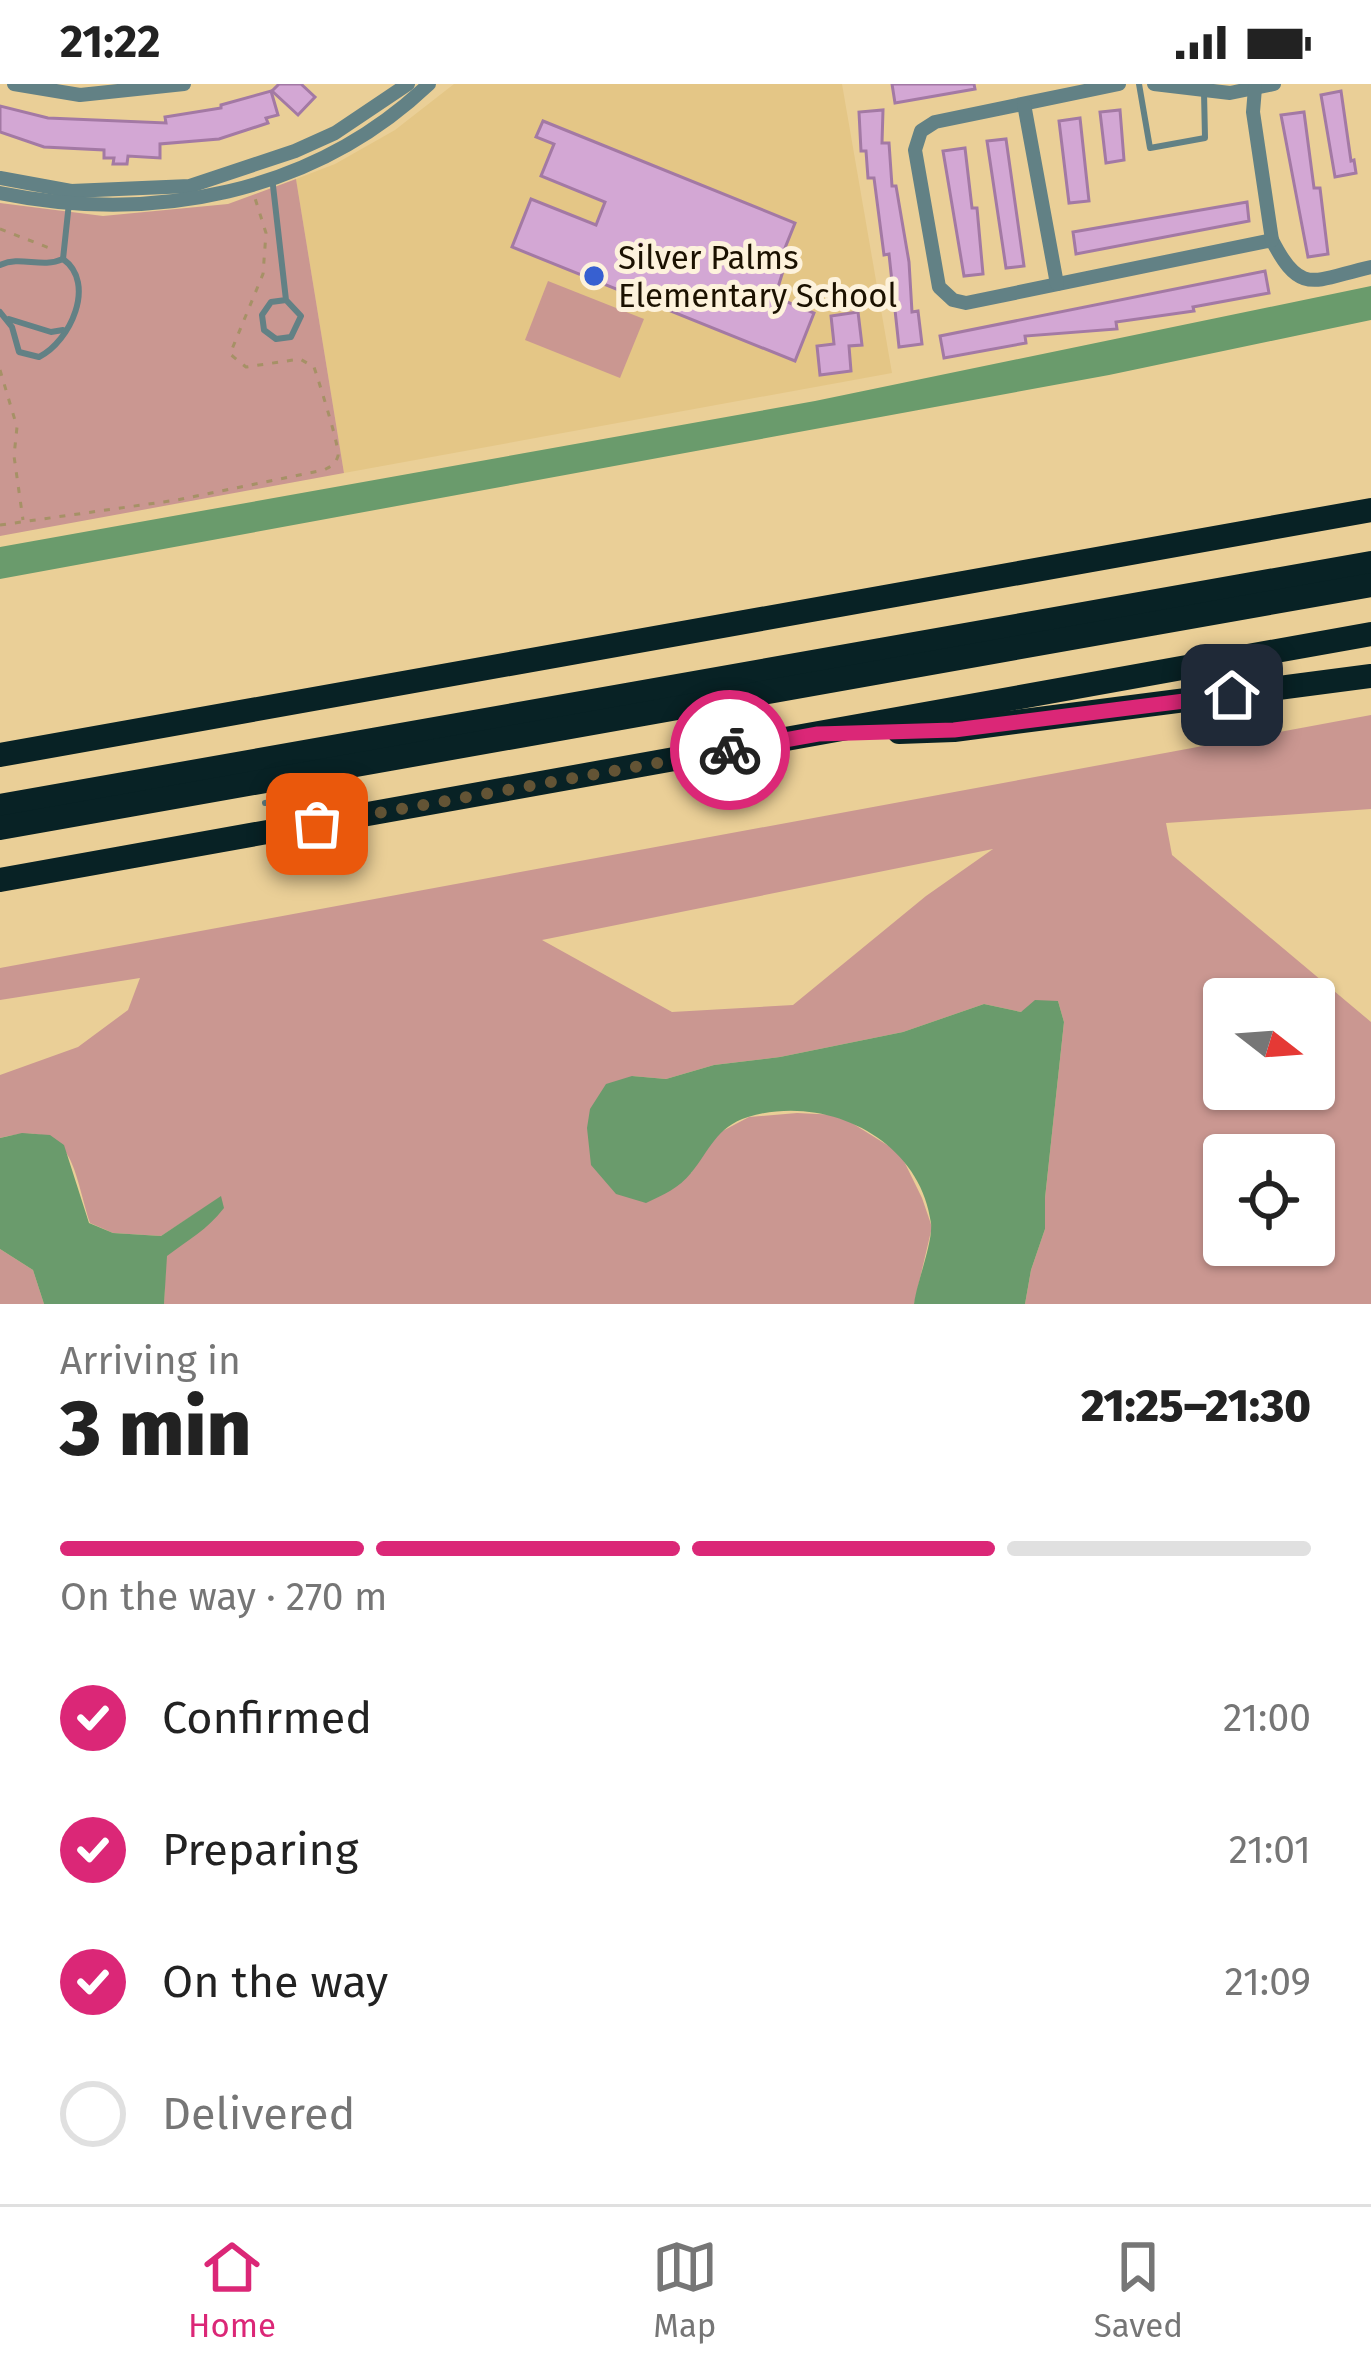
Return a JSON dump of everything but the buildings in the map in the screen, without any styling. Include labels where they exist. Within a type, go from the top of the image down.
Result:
[{"type":"highway","points":[[1191,542],[1371,499]]},
{"type":"highway","points":[[0,755],[1371,510]]},
{"type":"highway","points":[[1022,625],[1047,609],[1371,545]]},
{"type":"highway","points":[[0,806],[1371,563]]},
{"type":"highway","points":[[0,828],[1371,585]]},
{"type":"highway","points":[[0,880],[1371,634]]},
{"type":"highway","points":[[818,734],[954,730],[1371,676]]},
{"type":"street","points":[[14,84],[80,95],[184,84]]},
{"type":"street","points":[[0,178],[70,198],[158,190],[230,174],[335,133],[408,84]]},
{"type":"street","points":[[0,193],[172,203],[272,184],[383,121],[429,84]]},
{"type":"street","points":[[1119,84],[935,122],[922,131],[915,150],[939,287],[953,300],[966,303],[1271,240]]},
{"type":"street","points":[[1154,84],[1204,92],[1274,84]]},
{"type":"street","points":[[1255,85],[1253,112],[1271,240],[1288,273],[1305,281],[1371,267]]},
{"type":"street","points":[[1024,104],[1058,284]]},
{"type":"lane","points":[[1139,84],[1150,148],[1205,138],[1204,92]]},
{"type":"lane","points":[[272,184],[286,300],[298,309],[300,324],[291,337],[276,339],[264,330],[262,315],[271,302],[286,300]]},
{"type":"lane","points":[[63,260],[70,198]]},
{"type":"lane","points":[[0,266],[14,259],[42,265],[63,260],[75,268],[81,288],[80,301],[46,354],[19,352],[8,319]]},
{"type":"lane","points":[[0,312],[51,332],[63,330]]},
{"type":"lane","points":[[265,803],[277,801],[311,773]]},
{"type":"path","points":[[0,525],[177,500],[324,470],[334,464],[337,440],[314,367],[300,359],[246,367],[230,354],[263,274],[266,233],[254,195],[272,184]]},
{"type":"path","points":[[0,229],[52,249]]},
{"type":"path","points":[[46,254],[58,240]]},
{"type":"path","points":[[0,370],[17,427],[14,456],[23,520]]},
{"type":"shaded area","name":"Silver Palms Elementary School","points":[[454,84],[842,84],[892,373],[344,473],[296,179],[335,164],[395,130]]},
{"type":"shaded area","points":[[296,179],[344,473],[0,536],[0,203],[103,216],[228,204]]},
{"type":"shaded area","points":[[548,281],[644,319],[620,378],[525,340]]},
{"type":"shaded area","points":[[1371,286],[1371,320],[1109,375],[0,579],[0,547],[815,401]]},
{"type":"shaded area","points":[[1371,715],[1371,809],[1166,823],[1172,855],[1319,978],[1203,978],[1203,1110],[1335,1110],[1335,992],[1371,1022],[1371,1304],[1025,1304],[1045,1229],[1064,1022],[1058,1001],[1021,1012],[984,1004],[903,1032],[714,1065],[666,1079],[632,1076],[691,1173],[713,1136],[749,1117],[839,1115],[900,1153],[932,1227],[914,1304],[164,1304],[166,1256],[221,1197],[161,1236],[113,1233],[90,1223],[73,1166],[56,1142],[43,1135],[0,1138],[0,1075],[78,1047],[128,1010],[140,978],[0,1000],[0,968]],"holes":[[[993,849],[926,896],[793,1005],[672,1012],[542,940]]]},
{"type":"shaded area","points":[[1035,1000],[1058,1001],[1064,1022],[1045,1229],[1025,1304],[914,1304],[931,1231],[923,1193],[889,1146],[837,1118],[778,1111],[737,1121],[721,1133],[681,1183],[646,1203],[616,1194],[591,1165],[590,1109],[606,1084],[632,1076],[666,1079],[714,1065],[903,1032],[984,1004],[1021,1012]]},
{"type":"shaded area","points":[[22,1133],[50,1135],[64,1145],[89,1223],[113,1233],[161,1236],[221,1196],[224,1208],[218,1216],[167,1256],[164,1304],[44,1304],[33,1270],[0,1249],[0,1138]]},
{"type":"shaded area","points":[[0,1249],[33,1270],[44,1304],[0,1304]]},
{"type":"way so far","points":[[317,824],[730,750]]},
{"type":"place","name":"Silver Palms Elementary School","points":[[594,276]]},
{"type":"route","points":[[730,750],[818,734],[954,730],[1232,695]]}]
